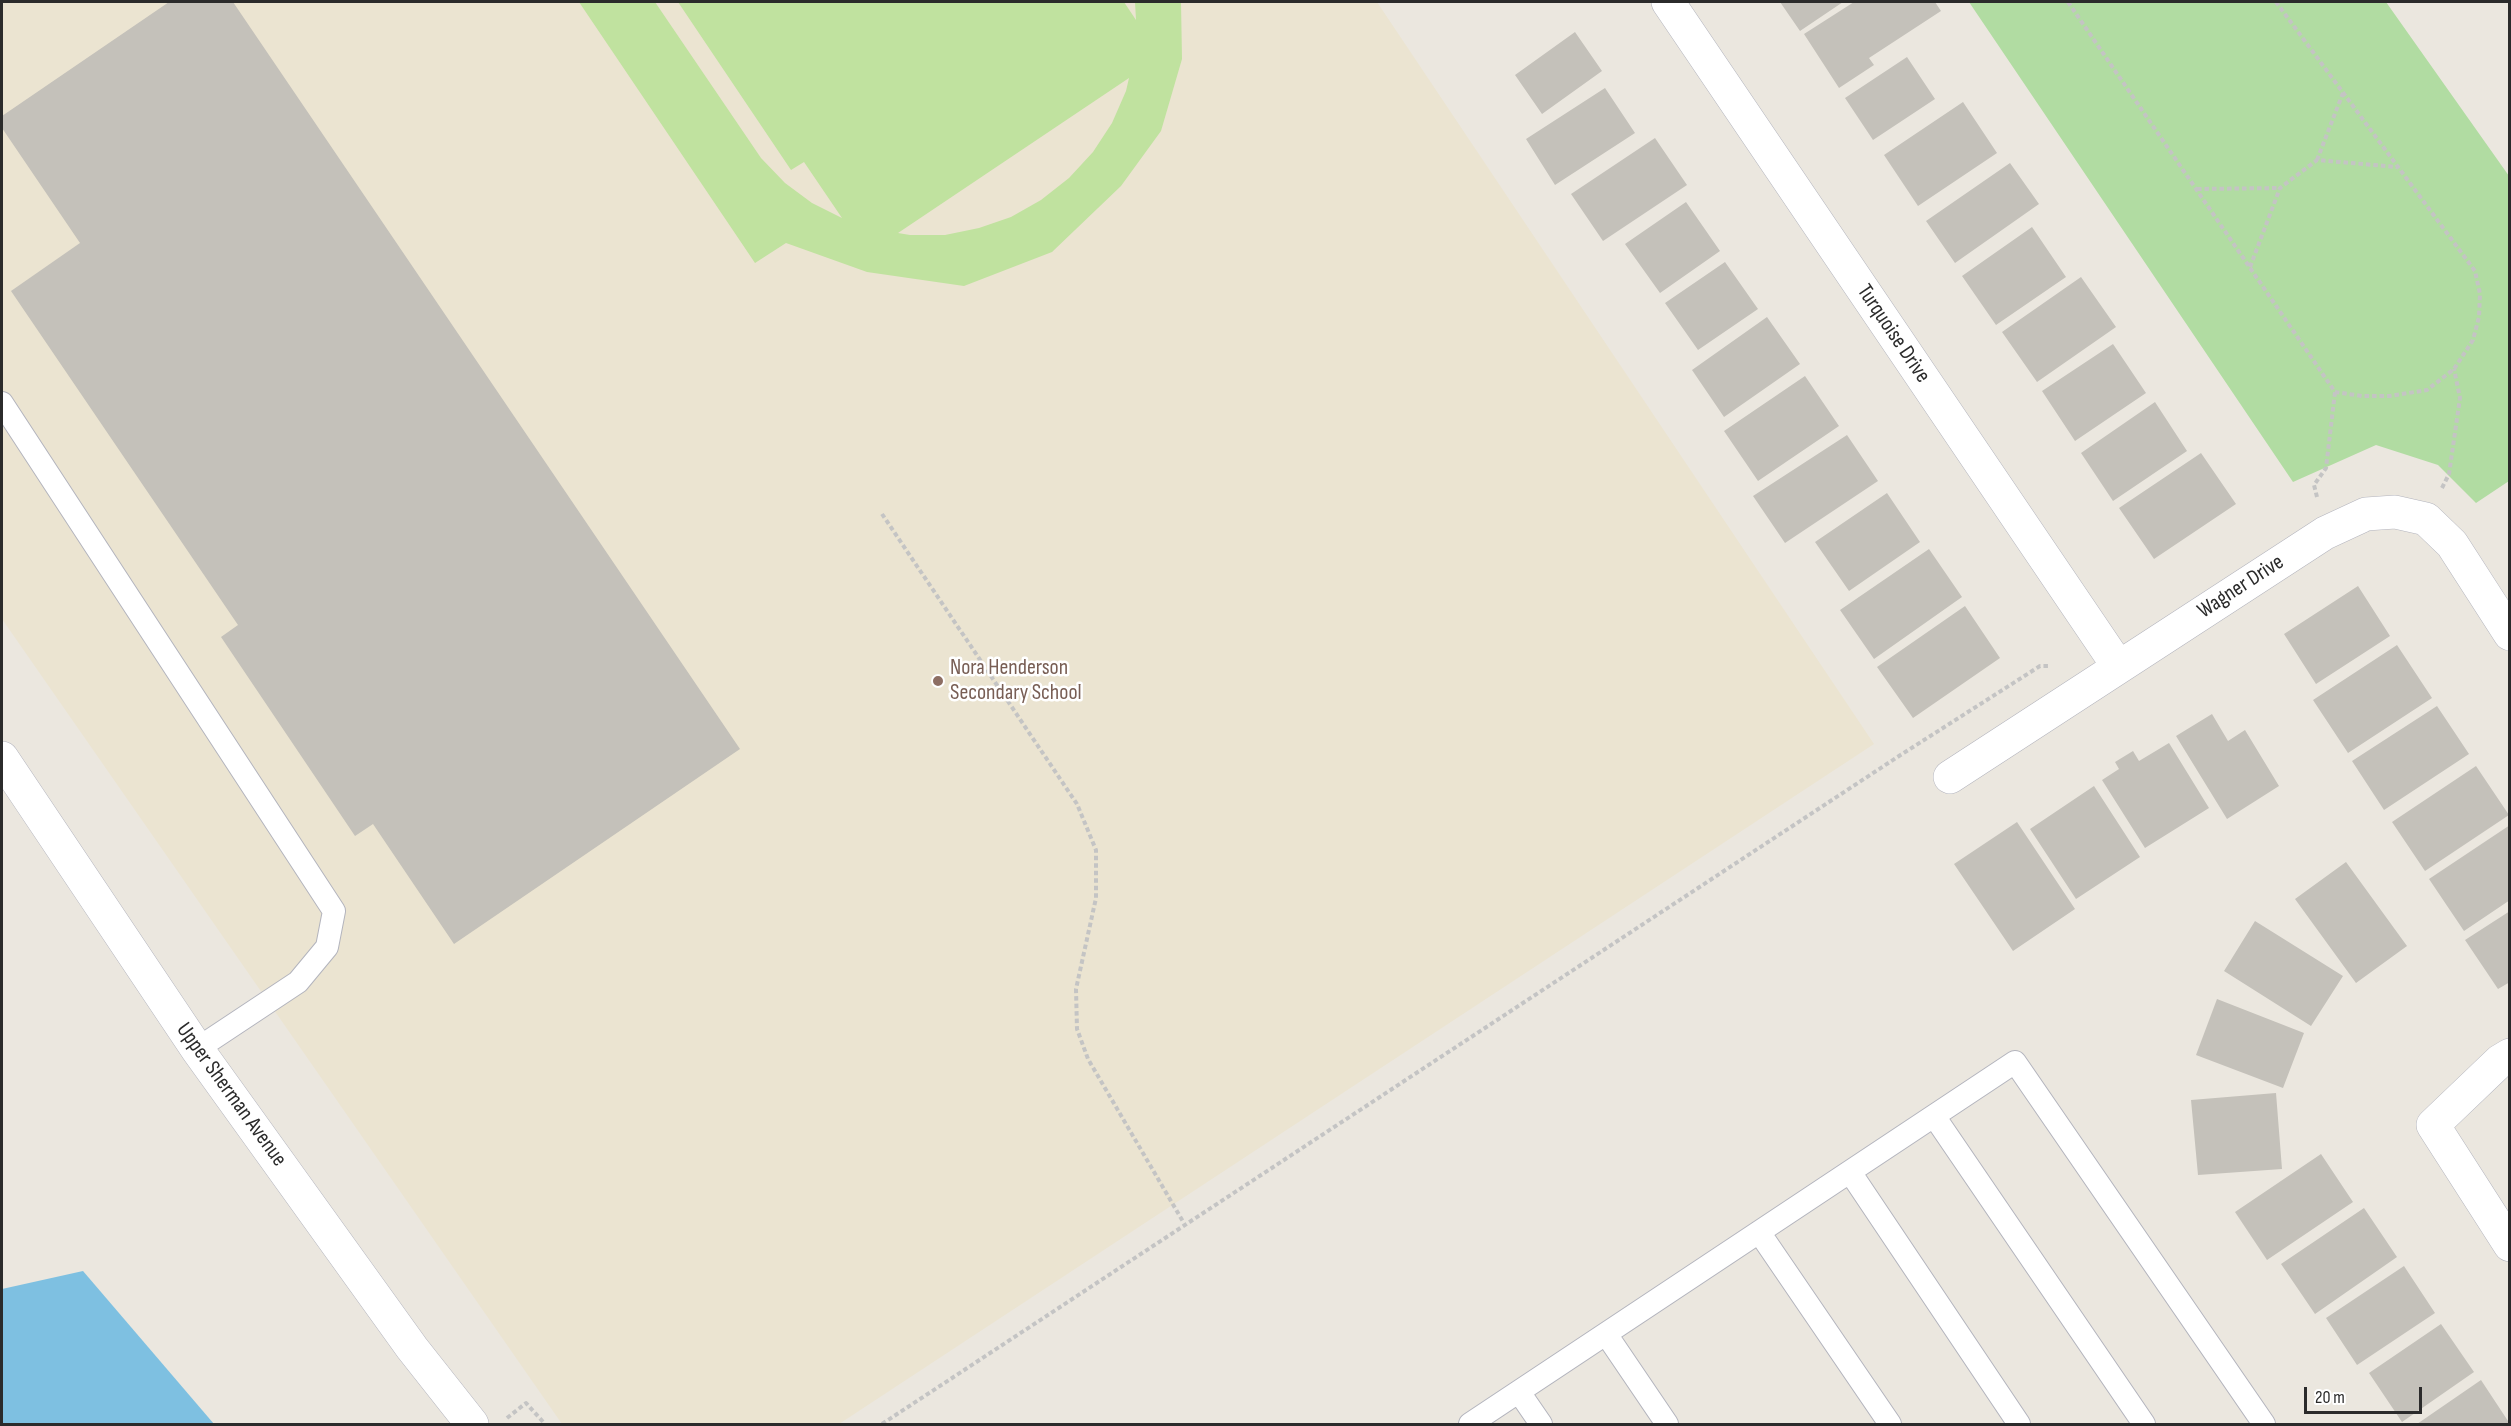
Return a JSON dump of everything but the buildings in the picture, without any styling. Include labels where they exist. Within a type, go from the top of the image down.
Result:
[{"type":"street","name":"Turquoise Drive","points":[[1668,2],[2118,666]]},
{"type":"street","name":"Wagner Drive","points":[[1950,777],[2325,533],[2366,514],[2395,512],[2426,519]]},
{"type":"street","points":[[2426,519],[2452,544],[2510,634]]},
{"type":"street","name":"Upper Sherman Avenue","points":[[2,758],[197,1049],[412,1348],[472,1425]]},
{"type":"street","points":[[2510,1055],[2500,1061],[2433,1125],[2510,1245]]},
{"type":"lane","points":[[2,403],[334,911],[327,947],[298,982],[197,1049]]},
{"type":"lane","points":[[1470,1425],[2015,1062],[2264,1425]]},
{"type":"lane","points":[[1934,1116],[2145,1425]]},
{"type":"lane","points":[[1850,1172],[2019,1425]]},
{"type":"lane","points":[[1759,1232],[1890,1425]]},
{"type":"lane","points":[[1606,1334],[1667,1425]]},
{"type":"lane","points":[[1519,1392],[1541,1425]]},
{"type":"path","points":[[2068,2],[2335,392],[2326,468],[2314,485],[2325,533]]},
{"type":"path","points":[[2276,2],[2475,271],[2480,294],[2479,317],[2473,340],[2454,369],[2427,390],[2362,396],[2335,392]]},
{"type":"path","points":[[2250,267],[2280,188],[2317,160],[2343,93]]},
{"type":"path","points":[[2317,160],[2398,167]]},
{"type":"path","points":[[2197,189],[2280,188]]},
{"type":"path","points":[[2426,519],[2449,474],[2460,398],[2454,369]]},
{"type":"path","points":[[882,514],[1077,804],[1095,850],[1096,898],[1076,989],[1077,1029],[1088,1059],[1185,1225]]},
{"type":"path","points":[[882,1425],[1899,756],[2040,666],[2051,666]]},
{"type":"path","points":[[500,1425],[526,1403],[544,1425]]},
{"type":"shaded area","name":"Nora Henderson Secondary School","points":[[2,2],[1377,2],[1874,744],[839,1424],[562,1424],[2,619]]},
{"type":"green space","points":[[579,2],[655,2],[761,158],[785,183],[812,203],[842,218],[804,162],[791,170],[678,2],[1124,2],[1136,20],[1135,2],[1181,2],[1182,59],[1161,131],[1121,186],[1052,252],[964,286],[867,272],[786,243],[755,263]],"holes":[[[1129,78],[1112,123],[1093,152],[1069,178],[1041,200],[1011,217],[979,228],[945,235],[898,233]]]},
{"type":"green space","points":[[1969,2],[2386,2],[2509,176],[2509,481],[2476,503],[2438,465],[2376,445],[2293,482]]},
{"type":"water","points":[[83,1271],[214,1424],[2,1424],[2,1289]]},
{"type":"place","name":"Nora Henderson Secondary School","points":[[938,681]]}]
